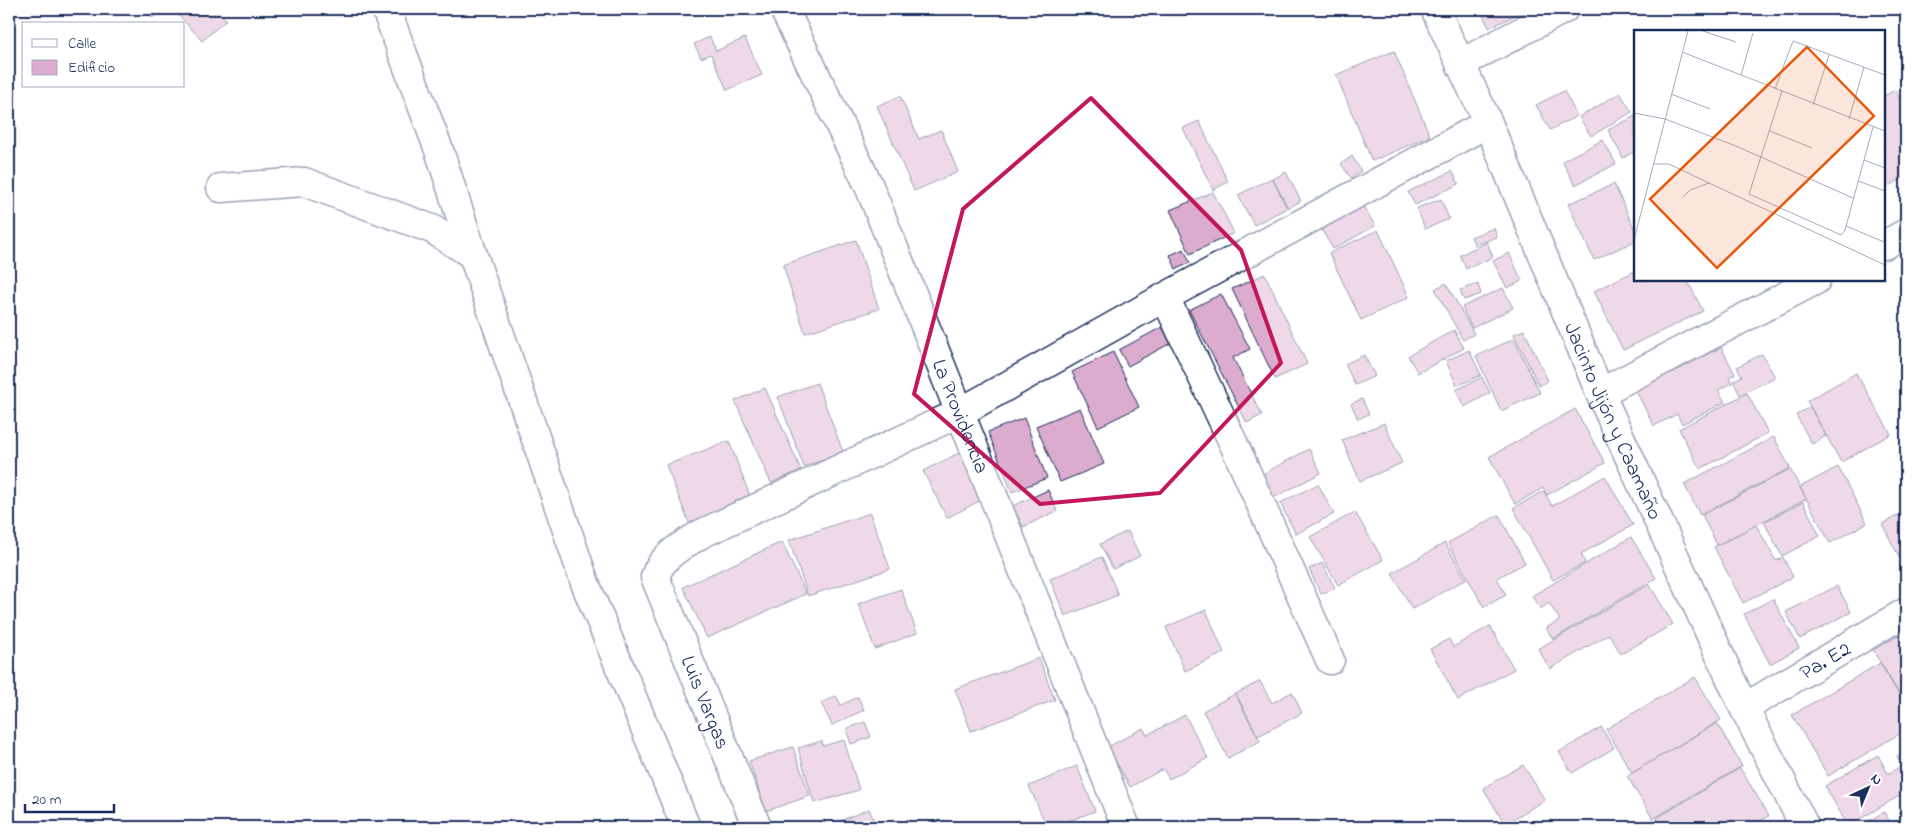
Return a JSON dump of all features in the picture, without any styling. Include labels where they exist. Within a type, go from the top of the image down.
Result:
[{"type":"street","points":[[386,9],[440,153],[585,583],[686,827]]},
{"type":"street","name":"La Providencia","points":[[784,9],[870,186],[959,413],[1126,827]]},
{"type":"street","name":"Jacinto Jijón y Caamaño","points":[[1435,9],[1488,123],[1600,393],[1744,708],[1805,827]]},
{"type":"street","points":[[1460,64],[1564,9]]},
{"type":"street","points":[[959,413],[1165,297],[1488,123]]},
{"type":"street","points":[[221,188],[304,182],[432,229],[473,255]]},
{"type":"street","points":[[1885,244],[1906,233]]},
{"type":"street","points":[[1600,393],[1814,281]]},
{"type":"street","points":[[1165,297],[1222,418],[1330,660]]},
{"type":"street","name":"Luis Vargas","points":[[757,827],[655,578],[657,568],[678,547],[701,534],[959,413]]},
{"type":"street","name":"Pa. E2","points":[[1744,708],[1906,612]]},
{"type":"highlighted area","points":[[1091,98],[1241,250],[1281,363],[1160,493],[1040,504],[914,394],[963,209]]},
{"type":"building","points":[[145,9],[165,9],[152,18]]},
{"type":"building","points":[[179,9],[216,9],[226,20],[202,41],[176,12]]},
{"type":"building","points":[[1172,9],[1197,9],[1174,16]]},
{"type":"building","points":[[1223,9],[1236,9],[1225,13]]},
{"type":"building","points":[[1480,9],[1528,9],[1489,28]]},
{"type":"building","points":[[710,37],[716,51],[745,38],[762,75],[727,90],[711,54],[701,58],[694,44]]},
{"type":"building","points":[[1394,51],[1430,136],[1372,161],[1336,75]]},
{"type":"building","points":[[1895,90],[1906,112],[1906,177],[1885,188],[1885,95]]},
{"type":"building","points":[[1564,91],[1577,116],[1550,130],[1536,105]]},
{"type":"building","points":[[1620,93],[1632,112],[1591,136],[1579,117]]},
{"type":"building","points":[[900,96],[919,139],[941,130],[958,172],[914,191],[877,106]]},
{"type":"building","points":[[1634,117],[1634,152],[1623,158],[1608,130]]},
{"type":"building","points":[[1199,121],[1228,182],[1213,190],[1183,128]]},
{"type":"building","points":[[1603,140],[1616,164],[1575,185],[1562,161]]},
{"type":"building","points":[[1352,156],[1361,171],[1351,178],[1341,164]]},
{"type":"building","points":[[1452,171],[1459,184],[1415,205],[1408,192]]},
{"type":"building","points":[[1286,172],[1301,201],[1288,208],[1273,179]]},
{"type":"building","points":[[1272,178],[1287,208],[1254,225],[1238,195]]},
{"type":"building","points":[[1614,184],[1634,228],[1634,241],[1594,260],[1568,204]]},
{"type":"building","points":[[1213,192],[1234,233],[1190,254],[1170,210]]},
{"type":"building","points":[[1441,199],[1449,219],[1425,229],[1417,208]]},
{"type":"building","points":[[1363,206],[1375,226],[1333,249],[1321,229]]},
{"type":"building","points":[[1494,228],[1497,237],[1475,245],[1471,237]]},
{"type":"building","points":[[1378,230],[1409,297],[1361,320],[1329,253]]},
{"type":"building","points":[[856,240],[879,309],[805,333],[783,265]]},
{"type":"building","points":[[1487,242],[1493,257],[1466,269],[1460,255]]},
{"type":"building","points":[[1184,249],[1190,263],[1176,269],[1170,255]]},
{"type":"building","points":[[1509,253],[1522,281],[1507,288],[1493,261]]},
{"type":"building","points":[[1634,271],[1634,281],[1688,281],[1703,311],[1623,350],[1594,291]]},
{"type":"building","points":[[1265,274],[1307,364],[1275,379],[1232,289]]},
{"type":"building","points":[[1446,283],[1474,334],[1463,340],[1435,289]]},
{"type":"building","points":[[1478,284],[1481,294],[1464,300],[1460,290]]},
{"type":"building","points":[[1503,288],[1513,308],[1472,328],[1462,307]]},
{"type":"building","points":[[1221,294],[1250,349],[1233,358],[1262,415],[1247,423],[1189,310]]},
{"type":"building","points":[[1162,327],[1171,343],[1128,366],[1119,350]]},
{"type":"building","points":[[1454,330],[1464,348],[1418,373],[1408,356]]},
{"type":"building","points":[[1524,330],[1548,381],[1539,386],[1514,334]]},
{"type":"building","points":[[1514,339],[1540,393],[1501,411],[1476,356]]},
{"type":"building","points":[[1721,347],[1735,374],[1729,377],[1732,383],[1718,390],[1725,402],[1682,424],[1677,414],[1654,426],[1632,383],[1667,364],[1672,373]]},
{"type":"building","points":[[1469,350],[1481,375],[1457,386],[1446,361]]},
{"type":"building","points":[[1113,352],[1139,407],[1098,427],[1072,372]]},
{"type":"building","points":[[1762,354],[1775,377],[1740,395],[1733,381],[1742,376],[1737,367]]},
{"type":"building","points":[[1364,355],[1375,376],[1355,385],[1345,364]]},
{"type":"building","points":[[1856,373],[1891,434],[1841,462],[1807,401]]},
{"type":"building","points":[[1482,377],[1490,393],[1464,407],[1456,390]]},
{"type":"building","points":[[817,383],[843,452],[804,467],[778,397]]},
{"type":"building","points":[[765,388],[801,470],[771,483],[735,401]]},
{"type":"building","points":[[1747,393],[1768,433],[1700,469],[1679,429]]},
{"type":"building","points":[[1362,399],[1369,414],[1358,419],[1351,404]]},
{"type":"building","points":[[1810,407],[1826,436],[1812,444],[1796,415]]},
{"type":"building","points":[[1080,408],[1104,464],[1060,482],[1036,426]]},
{"type":"building","points":[[1575,409],[1605,463],[1547,495],[1543,488],[1515,504],[1489,457]]},
{"type":"building","points":[[1024,418],[1047,478],[1012,492],[988,432]]},
{"type":"building","points":[[1384,423],[1402,463],[1360,481],[1342,440]]},
{"type":"building","points":[[1774,437],[1790,468],[1700,515],[1684,484]]},
{"type":"building","points":[[729,441],[751,499],[689,523],[666,465]]},
{"type":"building","points":[[1309,449],[1321,473],[1273,498],[1261,475]]},
{"type":"building","points":[[961,452],[985,498],[947,518],[923,471]]},
{"type":"building","points":[[1838,467],[1867,523],[1830,543],[1800,487]]},
{"type":"building","points":[[1790,469],[1806,499],[1717,545],[1702,515]]},
{"type":"building","points":[[1605,476],[1633,525],[1581,554],[1585,563],[1553,580],[1513,508],[1544,491],[1552,506]]},
{"type":"building","points":[[1318,484],[1334,514],[1296,534],[1280,503]]},
{"type":"building","points":[[1048,490],[1057,511],[1023,527],[1013,506]]},
{"type":"building","points":[[1803,502],[1820,536],[1782,556],[1764,522]]},
{"type":"building","points":[[1906,511],[1906,570],[1882,524]]},
{"type":"building","points":[[1355,512],[1383,560],[1338,585],[1310,537]]},
{"type":"building","points":[[870,513],[890,569],[808,596],[789,540]]},
{"type":"building","points":[[1499,515],[1525,563],[1497,578],[1506,595],[1484,607],[1448,543]]},
{"type":"building","points":[[1756,525],[1776,561],[1783,557],[1793,577],[1743,603],[1714,547]]},
{"type":"building","points":[[1128,531],[1140,556],[1113,569],[1100,544]]},
{"type":"building","points":[[1631,537],[1656,578],[1553,639],[1546,628],[1560,620],[1549,603],[1540,609],[1532,596]]},
{"type":"building","points":[[782,542],[806,594],[707,638],[683,587]]},
{"type":"building","points":[[1445,543],[1466,579],[1412,609],[1392,573]]},
{"type":"building","points":[[1102,557],[1118,595],[1065,616],[1050,579]]},
{"type":"building","points":[[1322,563],[1335,588],[1321,594],[1309,569]]},
{"type":"building","points":[[1649,584],[1673,624],[1621,654],[1609,634],[1550,669],[1538,649]]},
{"type":"building","points":[[1837,586],[1851,612],[1800,639],[1786,612]]},
{"type":"building","points":[[901,589],[917,633],[875,649],[858,604]]},
{"type":"building","points":[[1773,599],[1799,648],[1770,664],[1744,614]]},
{"type":"building","points":[[1206,610],[1224,653],[1185,671],[1166,627]]},
{"type":"building","points":[[1490,626],[1514,669],[1458,700],[1430,649],[1449,639],[1453,647]]},
{"type":"building","points":[[1906,631],[1906,705],[1873,650]]},
{"type":"building","points":[[1039,658],[1055,700],[971,731],[955,689]]},
{"type":"building","points":[[1880,663],[1906,707],[1906,730],[1828,776],[1792,715]]},
{"type":"building","points":[[1695,677],[1721,720],[1632,773],[1606,729]]},
{"type":"building","points":[[1260,681],[1272,703],[1292,692],[1302,713],[1258,736],[1236,694]]},
{"type":"building","points":[[1235,694],[1260,741],[1228,758],[1203,711]]},
{"type":"building","points":[[836,696],[841,705],[858,697],[864,710],[832,725],[821,703]]},
{"type":"building","points":[[1185,715],[1208,758],[1169,779],[1163,769],[1130,787],[1108,747],[1143,728],[1147,735]]},
{"type":"building","points":[[865,722],[871,737],[851,744],[846,729]]},
{"type":"building","points":[[1717,723],[1742,766],[1653,819],[1627,776]]},
{"type":"building","points":[[1601,727],[1614,748],[1572,773],[1559,752]]},
{"type":"building","points":[[844,740],[859,790],[814,803],[798,748],[822,741],[823,746]]},
{"type":"building","points":[[793,747],[810,796],[766,811],[749,761]]},
{"type":"building","points":[[1906,751],[1906,772],[1897,756]]},
{"type":"building","points":[[1878,755],[1888,774],[1901,766],[1906,774],[1906,792],[1848,826],[1825,786]]},
{"type":"building","points":[[1523,765],[1545,800],[1505,824],[1483,788]]},
{"type":"building","points":[[1077,766],[1095,811],[1053,827],[1047,827],[1029,786]]},
{"type":"building","points":[[1740,768],[1769,816],[1749,827],[1662,827],[1657,818]]},
{"type":"building","points":[[869,809],[877,827],[836,827],[835,823]]},
{"type":"building","points":[[1884,812],[1893,827],[1858,827]]}]
